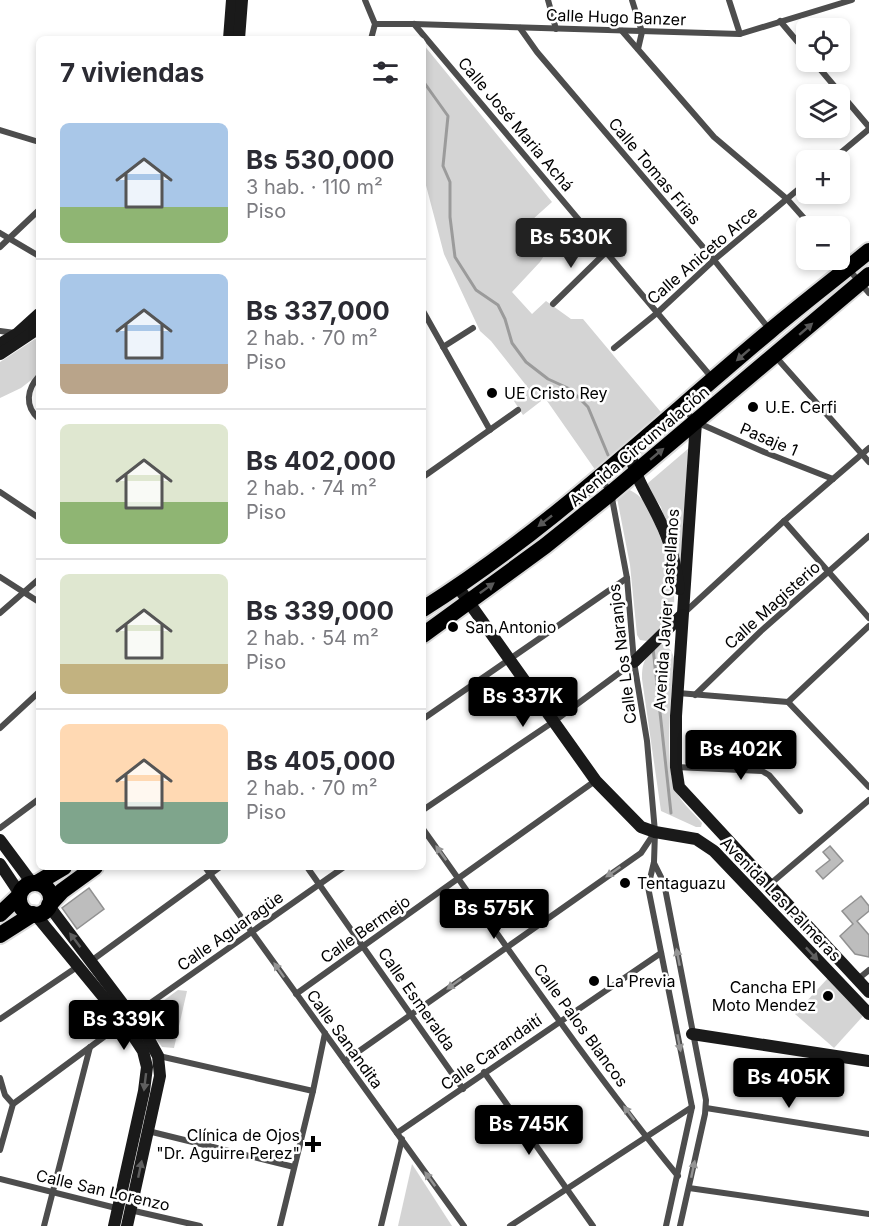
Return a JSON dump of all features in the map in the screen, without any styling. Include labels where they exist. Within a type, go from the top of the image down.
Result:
[{"type":"highway","name":"Avenida Circunvalación","points":[[850,261],[869,251]]},
{"type":"highway","name":"Avenida Circunvalación","points":[[426,607],[458,587],[534,531],[600,478],[714,381],[837,270]]},
{"type":"highway","name":"Avenida Circunvalación","points":[[426,633],[545,546],[866,283]]},
{"type":"highway","points":[[0,914],[27,889],[59,870]]},
{"type":"highway","points":[[0,934],[19,921],[42,910],[62,891],[91,870]]},
{"type":"highway","points":[[27,889],[47,888],[50,899],[42,910]]},
{"type":"highway","points":[[27,889],[22,908],[42,910]]},
{"type":"street","points":[[229,36],[232,0]]},
{"type":"street","points":[[239,36],[242,0]]},
{"type":"street","points":[[365,0],[375,24],[372,36]]},
{"type":"street","points":[[548,0],[556,28]]},
{"type":"street","points":[[632,0],[642,32],[638,49]]},
{"type":"street","points":[[729,0],[740,34]]},
{"type":"street","name":"Calle Hugo Banzer","points":[[375,24],[740,34],[852,0]]},
{"type":"street","points":[[780,21],[796,40]]},
{"type":"street","name":"Calle José Maria Achá","points":[[414,24],[424,36]]},
{"type":"street","name":"Calle Tomas Frias","points":[[520,28],[537,52],[714,260],[770,331]]},
{"type":"street","points":[[622,31],[714,137],[787,200],[802,216]]},
{"type":"street","name":"Calle José Maria Achá","points":[[426,38],[714,381]]},
{"type":"street","points":[[822,72],[869,128],[844,150]]},
{"type":"street","points":[[0,130],[36,141]]},
{"type":"street","name":"Calle Aniceto Arce","points":[[614,348],[796,192]]},
{"type":"street","points":[[0,247],[36,213]]},
{"type":"street","points":[[0,233],[36,254]]},
{"type":"street","points":[[553,304],[606,252]]},
{"type":"street","points":[[850,269],[866,283]]},
{"type":"street","points":[[426,316],[490,430]]},
{"type":"street","points":[[0,344],[18,333],[36,317]]},
{"type":"street","points":[[443,347],[473,328]]},
{"type":"street","points":[[0,331],[36,333]]},
{"type":"street","points":[[0,354],[36,334]]},
{"type":"street","points":[[775,356],[869,462]]},
{"type":"street","points":[[36,380],[28,392],[36,417]]},
{"type":"street","points":[[682,408],[696,422]]},
{"type":"street","points":[[426,475],[518,410]]},
{"type":"street","name":"Pasaje 1","points":[[696,422],[832,479]]},
{"type":"street","name":"Avenida Javier Castellanos","points":[[696,422],[676,716],[676,767],[679,787],[712,824]]},
{"type":"street","points":[[426,808],[553,722],[634,662],[784,521],[869,448]]},
{"type":"street","points":[[630,452],[635,473],[661,523],[676,571],[682,615]]},
{"type":"street","name":"Calle Los Naranjos","points":[[600,478],[611,493],[627,578],[634,662],[647,741],[655,832]]},
{"type":"street","points":[[0,492],[36,516]]},
{"type":"street","points":[[784,521],[869,618]]},
{"type":"street","name":"Calle Magisterio","points":[[695,695],[761,631],[869,536]]},
{"type":"street","points":[[0,577],[36,601]]},
{"type":"street","points":[[426,717],[627,578]]},
{"type":"street","points":[[0,613],[36,582]]},
{"type":"street","points":[[458,587],[596,780],[641,827],[655,832]]},
{"type":"street","points":[[788,702],[869,626]]},
{"type":"street","points":[[653,643],[667,639],[680,655]]},
{"type":"street","points":[[678,693],[788,702],[869,787]]},
{"type":"street","points":[[0,728],[36,695]]},
{"type":"street","points":[[676,767],[762,771],[769,775],[800,811]]},
{"type":"street","name":"Calle Bermejo","points":[[296,993],[364,947],[596,780]]},
{"type":"street","points":[[769,885],[869,800]]},
{"type":"street","points":[[0,828],[36,801]]},
{"type":"street","points":[[696,839],[712,824]]},
{"type":"street","name":"Avenida Las Palmeras","points":[[712,824],[869,992]]},
{"type":"street","points":[[655,832],[654,862],[648,887],[692,1107],[666,1226]]},
{"type":"street","points":[[345,1061],[640,853],[655,832]]},
{"type":"street","name":"Avenida Las Palmeras","points":[[655,832],[696,839],[714,851],[869,1014]]},
{"type":"street","name":"Calle Palos Blancos","points":[[426,833],[560,1021],[678,1176]]},
{"type":"street","points":[[0,840],[27,889]]},
{"type":"street","points":[[654,862],[664,883],[706,1108],[680,1226]]},
{"type":"street","points":[[0,864],[27,889]]},
{"type":"street","name":"Calle Sanandita","points":[[207,870],[464,1226]]},
{"type":"street","points":[[91,961],[216,870]]},
{"type":"street","name":"Calle Esmeralda","points":[[309,870],[463,1089]]},
{"type":"street","name":"Calle Aguaragüe","points":[[13,1104],[128,1019],[340,870]]},
{"type":"street","points":[[42,910],[91,961],[128,1019],[143,1052],[147,1067],[125,1210],[127,1226]]},
{"type":"street","points":[[42,910],[42,921],[77,967],[147,1036],[158,1056],[160,1076],[148,1131],[125,1210],[114,1226]]},
{"type":"street","name":"Calle Carandaití","points":[[397,1133],[661,953]]},
{"type":"street","points":[[0,1019],[77,967]]},
{"type":"street","points":[[858,979],[869,970]]},
{"type":"street","points":[[280,1226],[314,1091],[325,1033]]},
{"type":"street","points":[[693,1034],[869,1061]]},
{"type":"street","points":[[44,1226],[90,1047]]},
{"type":"street","points":[[158,1056],[314,1091]]},
{"type":"street","points":[[484,1072],[593,1226]]},
{"type":"street","points":[[0,1078],[5,1095],[13,1104],[0,1150]]},
{"type":"street","points":[[510,1226],[692,1107]]},
{"type":"street","points":[[706,1108],[869,1134]]},
{"type":"street","points":[[148,1131],[294,1167]]},
{"type":"street","points":[[381,1226],[402,1139]]},
{"type":"street","name":"Calle San Lorenzo","points":[[0,1179],[200,1226]]},
{"type":"street","points":[[689,1188],[869,1214]]},
{"type":"shaded area","points":[[426,48],[552,202],[532,220],[552,243],[540,262],[512,292],[532,314],[546,301],[571,319],[583,319],[665,417],[596,471],[545,398],[523,415],[514,401],[529,389],[491,341],[480,331],[444,254],[426,185]]},
{"type":"shaded area","points":[[36,340],[36,376],[21,388],[0,398],[0,362]]},
{"type":"shaded area","points":[[689,448],[680,568],[661,507],[648,488],[648,483]]},
{"type":"shaded area","points":[[627,489],[642,499],[648,508],[660,536],[673,585],[674,599],[671,614],[647,641],[640,640],[637,635],[630,565],[617,498]]},
{"type":"shaded area","points":[[661,644],[670,649],[674,658],[669,740],[674,786],[682,801],[702,823],[701,827],[696,827],[661,811],[642,679],[646,659]]},
{"type":"shaded area","name":"Cancha EPI Moto Mendez","points":[[828,978],[863,1016],[834,1048],[795,1014]]},
{"type":"shaded area","points":[[178,990],[187,991],[174,1048],[162,1047],[141,1017]]},
{"type":"shaded area","points":[[412,1164],[452,1226],[398,1226]]},
{"type":"building","points":[[830,846],[843,861],[823,879],[816,871],[830,860],[823,852]]},
{"type":"building","points":[[89,888],[104,909],[77,929],[62,908]]},
{"type":"building","points":[[861,896],[869,906],[869,911],[857,921],[869,935],[869,957],[855,954],[840,936],[853,924],[842,911]]},
{"type":"waterway","points":[[426,85],[448,116],[443,166],[450,182],[450,217],[455,257],[476,290],[498,305],[512,343],[526,362],[548,379],[570,389],[588,407],[608,455]]},
{"type":"waterway","points":[[653,648],[671,813]]},
{"type":"place","name":"UE Cristo Rey","points":[[492,393]]},
{"type":"place","name":"U.E. Cerfi","points":[[753,407]]},
{"type":"place","name":"San Antonio","points":[[453,627]]},
{"type":"place","name":"Tentaguazu","points":[[625,883]]},
{"type":"place","name":"La Previa","points":[[594,981]]},
{"type":"place","name":"Cancha EPI Moto Mendez","points":[[828,996]]},
{"type":"place","name":"Clínica de Ojos \"Dr. Aguirre Perez\"","points":[[313,1144]]}]
